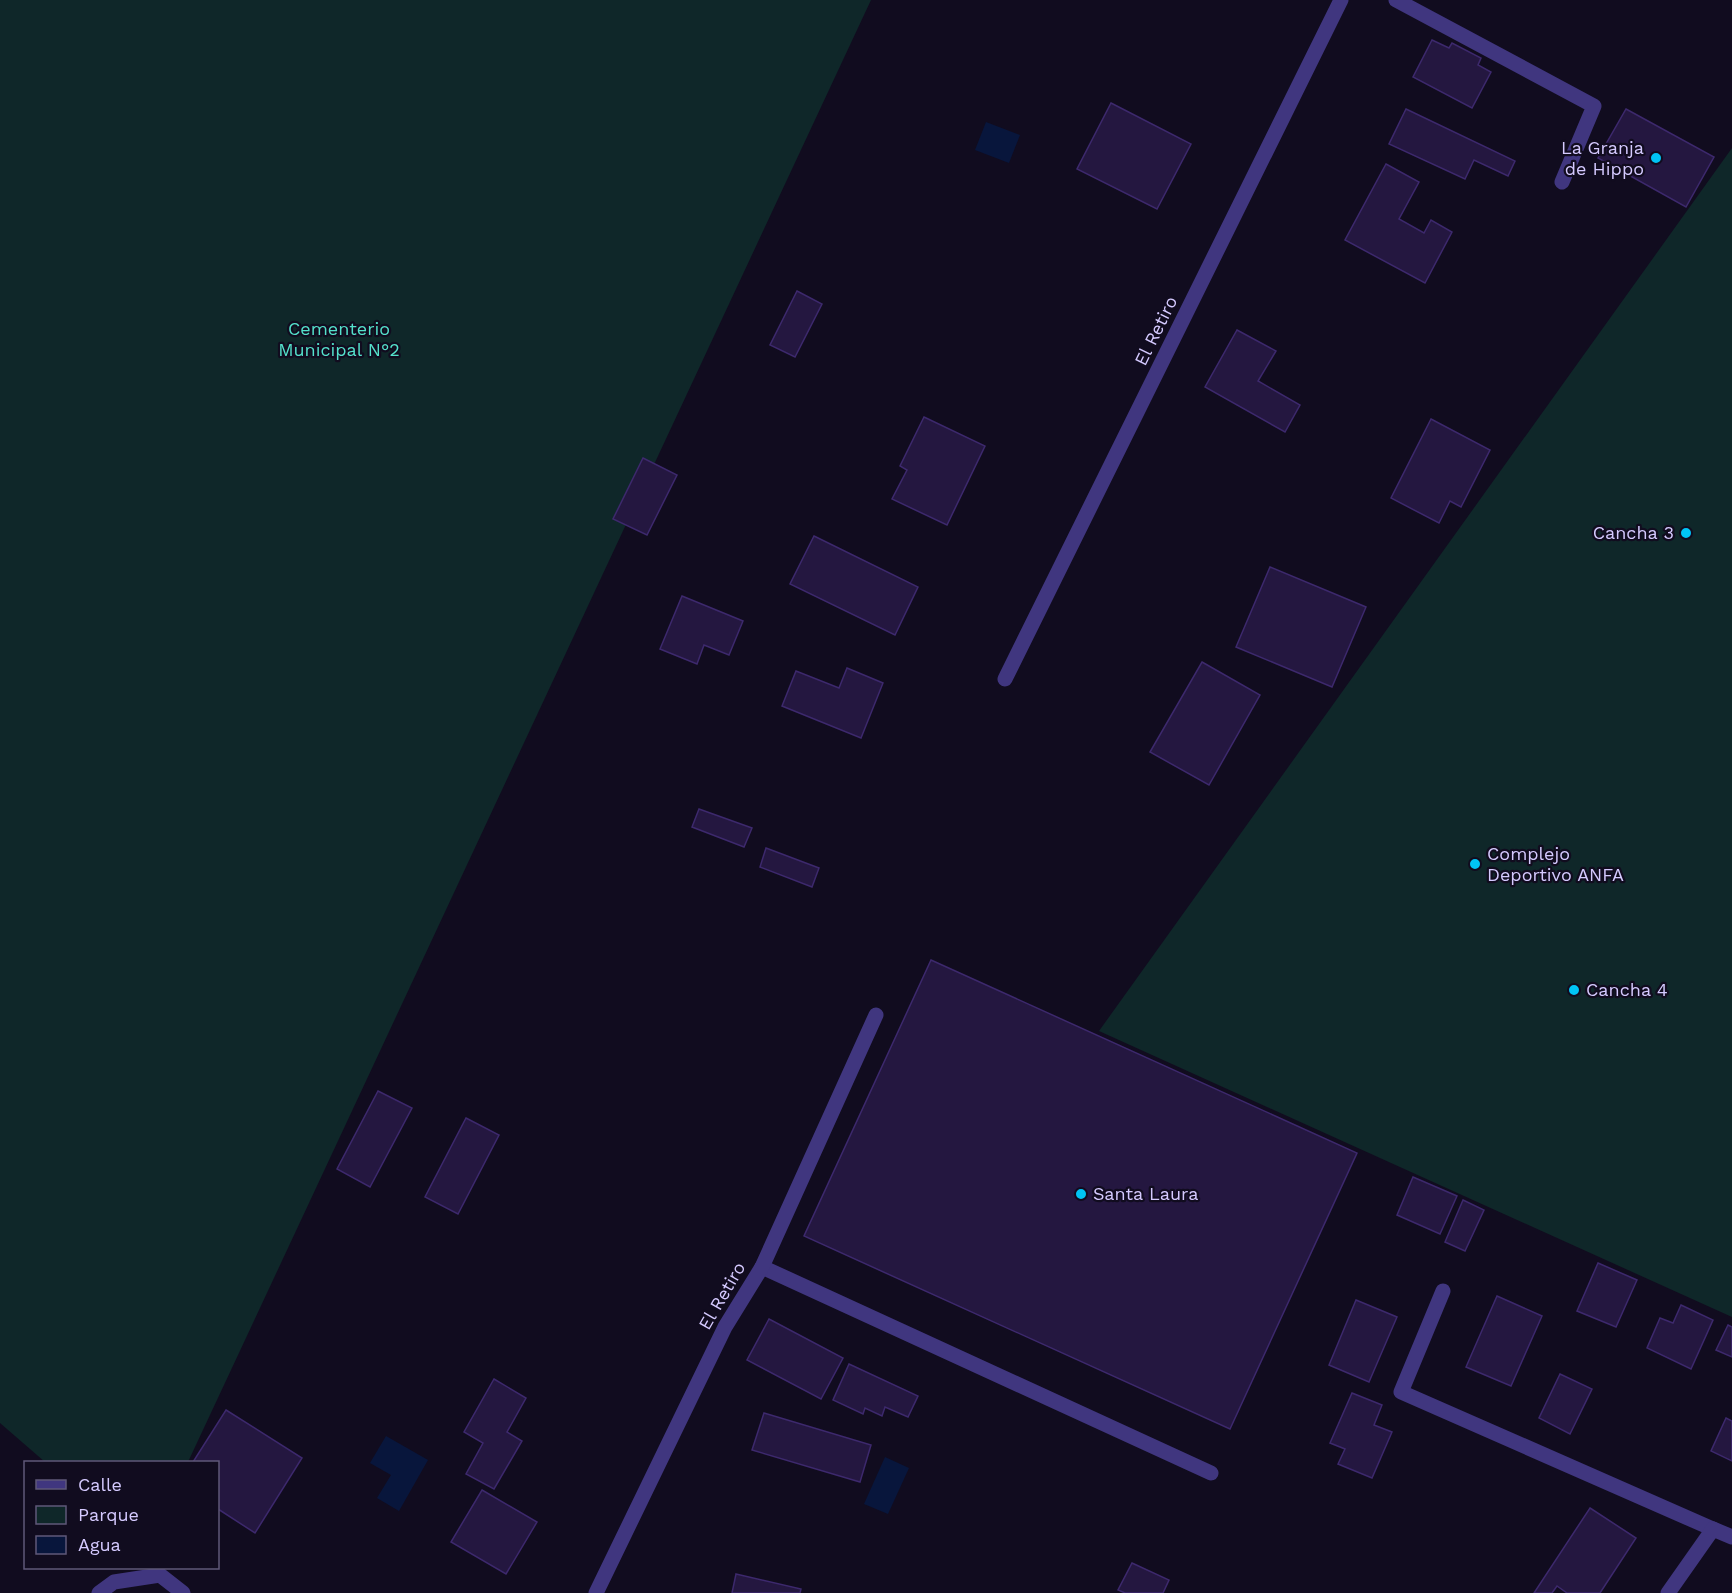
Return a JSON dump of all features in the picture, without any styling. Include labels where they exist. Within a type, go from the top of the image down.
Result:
[{"type":"street","name":"El Retiro","points":[[1005,679],[1341,0]]},
{"type":"street","points":[[1396,0],[1594,106],[1562,182]]},
{"type":"street","name":"El Retiro","points":[[596,1593],[725,1327],[762,1267],[876,1015]]},
{"type":"street","points":[[762,1267],[1211,1473]]},
{"type":"street","points":[[1443,1291],[1401,1392],[1732,1537]]},
{"type":"street","points":[[1668,1593],[1713,1528]]},
{"type":"street","points":[[99,1593],[114,1582],[160,1575],[183,1593]]},
{"type":"green space","name":"Cementerio Municipal N°2","points":[[0,0],[871,0],[188,1461],[44,1461],[0,1423]]},
{"type":"green space","name":"Complejo Deportivo ANFA","points":[[1732,148],[1732,1317],[1099,1031]]},
{"type":"water","points":[[986,122],[1020,135],[1009,163],[975,150]]},
{"type":"water","points":[[386,1436],[428,1460],[399,1511],[377,1498],[391,1475],[370,1463]]},
{"type":"water","points":[[885,1457],[909,1468],[888,1514],[864,1504]]},
{"type":"building","points":[[1432,40],[1449,48],[1452,43],[1481,58],[1478,65],[1491,72],[1472,108],[1413,77]]},
{"type":"building","points":[[1111,103],[1191,144],[1157,209],[1077,169]]},
{"type":"building","points":[[1406,109],[1515,161],[1508,176],[1474,160],[1465,179],[1389,144]]},
{"type":"building","name":"La Granja de Hippo","points":[[1626,109],[1714,157],[1686,207],[1598,158]]},
{"type":"building","points":[[1386,164],[1419,182],[1399,219],[1424,233],[1431,220],[1452,232],[1425,283],[1345,240]]},
{"type":"building","points":[[797,291],[822,304],[795,357],[770,345]]},
{"type":"building","points":[[1237,330],[1276,351],[1258,381],[1300,405],[1285,432],[1205,387]]},
{"type":"building","points":[[924,417],[985,446],[947,525],[892,499],[907,470],[900,466]]},
{"type":"building","points":[[1431,419],[1490,450],[1461,507],[1450,501],[1439,523],[1391,498]]},
{"type":"building","points":[[643,458],[677,475],[647,535],[613,519]]},
{"type":"building","points":[[814,536],[918,587],[895,635],[790,584]]},
{"type":"building","points":[[1270,567],[1366,607],[1332,687],[1236,647]]},
{"type":"building","points":[[682,596],[743,621],[729,655],[704,645],[697,664],[660,649]]},
{"type":"building","points":[[1202,662],[1260,695],[1209,785],[1150,752]]},
{"type":"building","points":[[847,668],[883,683],[861,738],[782,706],[796,671],[839,688]]},
{"type":"building","points":[[699,809],[752,828],[744,847],[692,827]]},
{"type":"building","points":[[766,848],[819,868],[812,887],[760,867]]},
{"type":"building","name":"Santa Laura","points":[[931,960],[1357,1153],[1230,1429],[804,1236]]},
{"type":"building","points":[[378,1091],[412,1108],[370,1187],[337,1169]]},
{"type":"building","points":[[466,1118],[499,1135],[458,1214],[425,1197]]},
{"type":"building","points":[[1413,1177],[1457,1196],[1440,1234],[1397,1215]]},
{"type":"building","points":[[1463,1200],[1484,1210],[1465,1251],[1445,1242]]},
{"type":"building","points":[[1598,1263],[1637,1280],[1616,1327],[1577,1311]]},
{"type":"building","points":[[1497,1296],[1542,1316],[1511,1386],[1466,1367]]},
{"type":"building","points":[[1356,1300],[1397,1317],[1369,1382],[1329,1365]]},
{"type":"building","points":[[1681,1305],[1713,1320],[1691,1369],[1647,1348],[1660,1318],[1673,1323]]},
{"type":"building","points":[[769,1319],[843,1358],[821,1399],[747,1360]]},
{"type":"building","points":[[1728,1325],[1732,1327],[1732,1357],[1716,1350]]},
{"type":"building","points":[[849,1364],[918,1396],[908,1417],[885,1407],[882,1416],[865,1408],[863,1414],[833,1400]]},
{"type":"building","points":[[1560,1374],[1592,1389],[1570,1434],[1539,1418]]},
{"type":"building","points":[[494,1379],[526,1398],[507,1432],[522,1441],[494,1489],[466,1474],[483,1443],[464,1432]]},
{"type":"building","points":[[1352,1393],[1382,1405],[1374,1425],[1392,1432],[1372,1478],[1338,1464],[1345,1449],[1330,1443]]},
{"type":"building","points":[[226,1410],[302,1458],[255,1533],[219,1510],[219,1461],[194,1461]]},
{"type":"building","points":[[764,1413],[871,1445],[860,1482],[752,1450]]},
{"type":"building","points":[[1726,1418],[1732,1421],[1732,1461],[1711,1451]]},
{"type":"building","points":[[482,1490],[537,1522],[506,1574],[451,1542]]},
{"type":"building","points":[[1590,1508],[1636,1538],[1600,1593],[1567,1593],[1557,1586],[1552,1593],[1534,1593]]},
{"type":"building","points":[[1132,1563],[1169,1580],[1163,1593],[1125,1593],[1118,1590]]},
{"type":"building","points":[[736,1574],[801,1589],[800,1593],[732,1593]]},
{"type":"place","name":"La Granja de Hippo","points":[[1656,158]]},
{"type":"place","name":"Cancha 3","points":[[1686,533]]},
{"type":"place","name":"Complejo Deportivo ANFA","points":[[1475,864]]},
{"type":"place","name":"Cancha 4","points":[[1574,990]]},
{"type":"place","name":"Santa Laura","points":[[1081,1194]]}]
